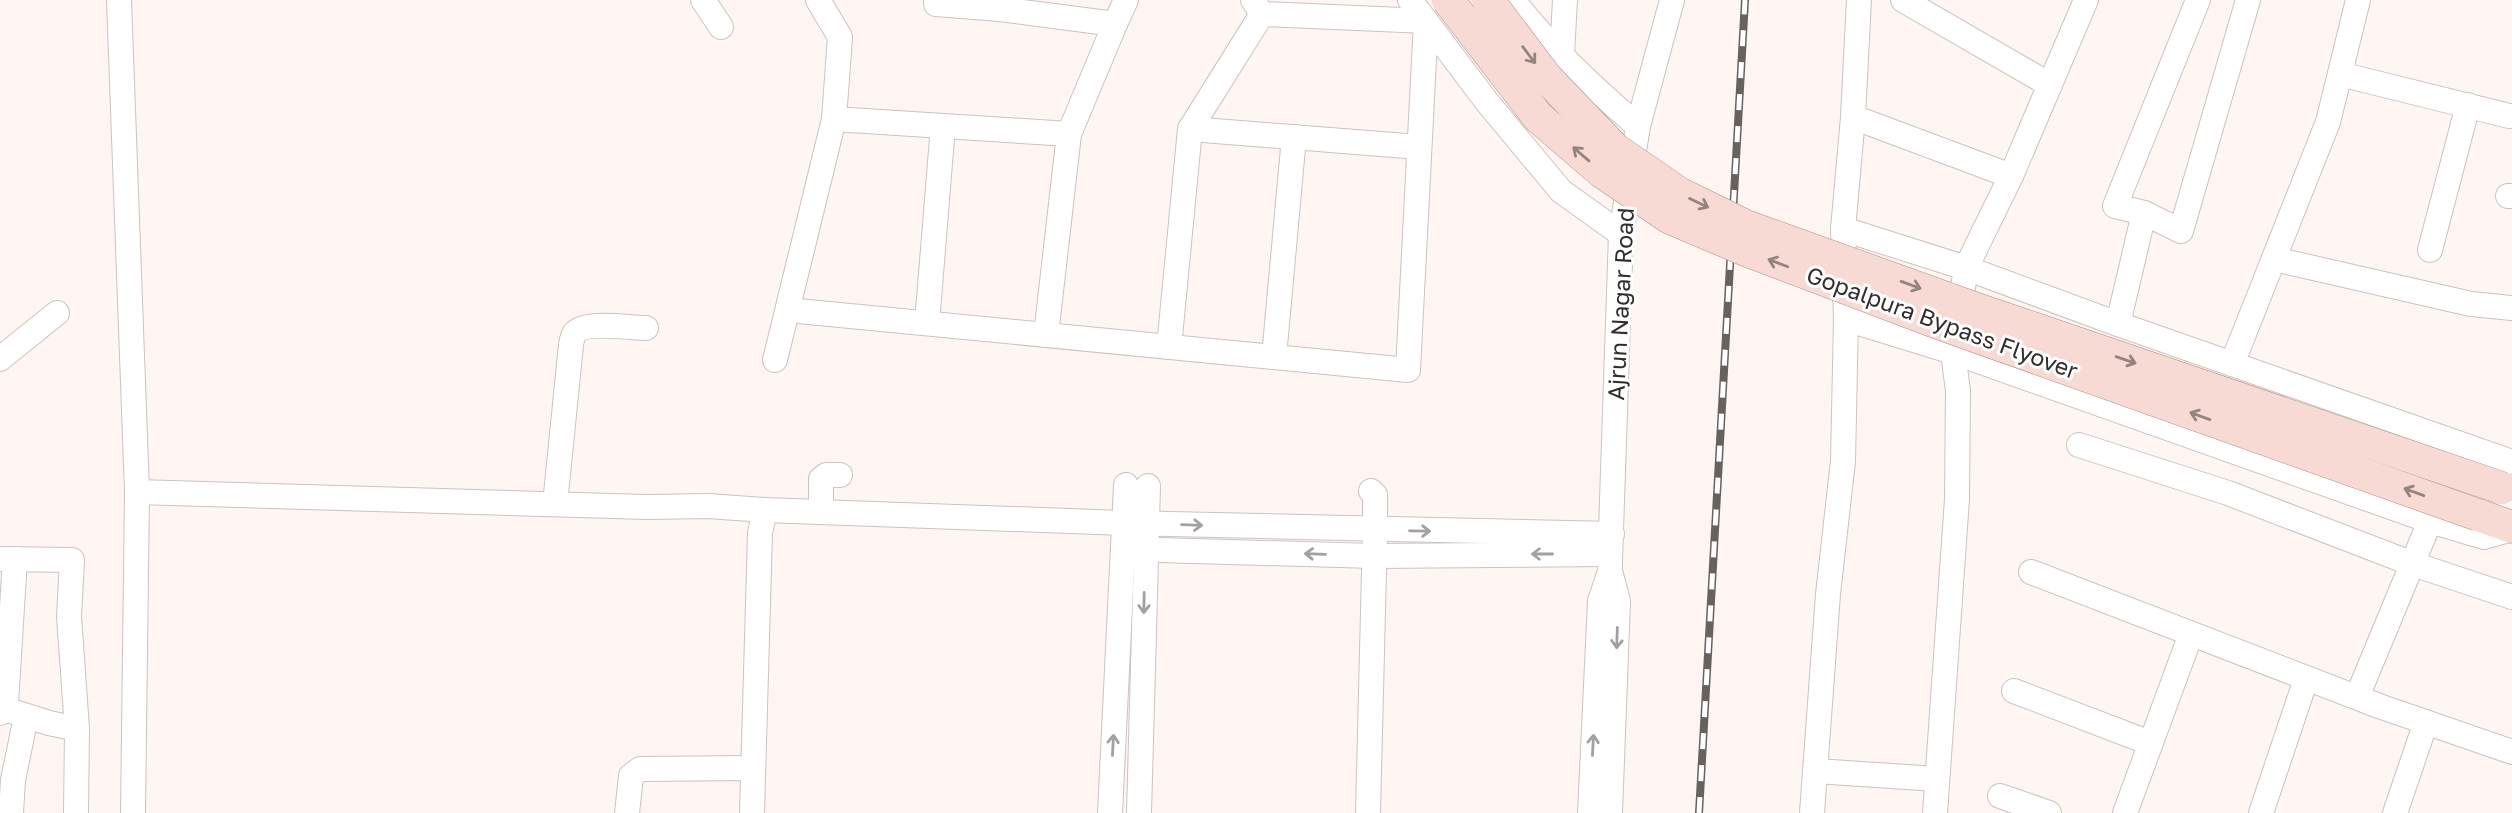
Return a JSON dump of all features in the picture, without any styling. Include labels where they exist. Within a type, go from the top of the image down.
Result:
[{"type":"main road","name":"Gopalpura Bypass Flyover","points":[[1488,0],[1546,77],[1615,149],[1679,193],[1746,226],[1977,309],[2509,480]]},
{"type":"main road","name":"Gopalpura Bypass Flyover","points":[[1437,11],[1538,117],[1602,172],[1670,218],[1748,251],[1938,323],[2512,528]]},
{"type":"street","points":[[119,0],[136,492],[133,813]]},
{"type":"street","points":[[703,0],[721,27]]},
{"type":"street","points":[[775,360],[834,119],[840,37],[818,0]]},
{"type":"street","points":[[936,0],[936,4],[1002,4],[1115,24]]},
{"type":"street","points":[[1046,335],[1069,134],[1126,0]]},
{"type":"street","points":[[1410,0],[1437,11],[1487,102],[1561,191],[1621,234]]},
{"type":"street","points":[[1513,0],[1533,25],[1609,102],[1639,126]]},
{"type":"street","points":[[1562,54],[1565,0]]},
{"type":"street","name":"Ajrun Nagar Road","points":[[1610,813],[1618,601],[1611,553],[1621,234],[1639,126],[1672,0]]},
{"type":"street","points":[[1812,813],[1828,594],[1843,461],[1846,319],[1843,229],[1853,117],[1859,0]]},
{"type":"street","points":[[1903,0],[2050,85]]},
{"type":"street","points":[[1935,813],[1957,499],[1958,391],[1953,352],[1966,268],[2011,176],[2086,0]]},
{"type":"street","points":[[2198,0],[2115,206],[2144,213],[2181,231],[2248,0]]},
{"type":"street","points":[[2232,363],[2328,122],[2358,0]]},
{"type":"street","points":[[1169,347],[1190,129],[1258,7],[1437,11]]},
{"type":"street","points":[[788,310],[1408,370],[1419,147],[1437,11]]},
{"type":"street","points":[[2340,74],[2510,116]]},
{"type":"street","points":[[2430,250],[2468,105]]},
{"type":"street","points":[[1853,117],[2011,176]]},
{"type":"street","points":[[834,119],[1069,134]]},
{"type":"street","points":[[927,323],[943,126]]},
{"type":"street","points":[[1190,129],[1419,147]]},
{"type":"street","points":[[1274,358],[1294,137]]},
{"type":"street","points":[[2118,324],[2144,213]]},
{"type":"street","points":[[1843,229],[1966,268],[2232,363],[2509,480]]},
{"type":"street","points":[[2274,259],[2471,303],[2512,307]]},
{"type":"street","points":[[0,359],[57,313]]},
{"type":"street","points":[[1846,319],[1953,352],[2430,521],[2484,537],[2512,528]]},
{"type":"street","points":[[555,504],[573,334],[580,328],[591,326],[646,328]]},
{"type":"street","points":[[2079,445],[2228,494],[2413,564],[2512,597]]},
{"type":"street","points":[[821,512],[821,479],[826,475],[840,475]]},
{"type":"street","points":[[1110,813],[1116,680],[1134,549],[1137,485]]},
{"type":"street","points":[[1368,813],[1376,530],[1375,495],[1371,491]]},
{"type":"street","points":[[136,492],[708,506],[1135,524],[1376,530],[1611,553]]},
{"type":"street","points":[[752,813],[761,533],[765,510]]},
{"type":"street","points":[[2357,696],[2430,521]]},
{"type":"street","points":[[1134,549],[1374,556],[1611,553]]},
{"type":"street","points":[[1134,549],[1144,682],[1139,813]]},
{"type":"street","name":"Ajrun Nagar Road","points":[[1590,813],[1600,601],[1611,553]]},
{"type":"street","points":[[11,813],[13,779],[10,713],[6,703],[7,559],[72,560],[69,616],[77,729],[76,813]]},
{"type":"street","points":[[2031,572],[2306,679],[2512,752]]},
{"type":"street","points":[[2125,813],[2191,634]]},
{"type":"street","points":[[2261,813],[2306,679]]},
{"type":"street","points":[[1116,680],[1144,682]]},
{"type":"street","points":[[2014,691],[2150,743]]},
{"type":"street","points":[[10,713],[77,729]]},
{"type":"street","points":[[2395,813],[2426,722]]},
{"type":"street","points":[[628,813],[631,776],[640,769],[753,768]]},
{"type":"street","points":[[1816,771],[1937,779]]},
{"type":"street","points":[[2000,796],[2049,813]]},
{"type":"railway","points":[[1699,813],[1745,0]]}]
